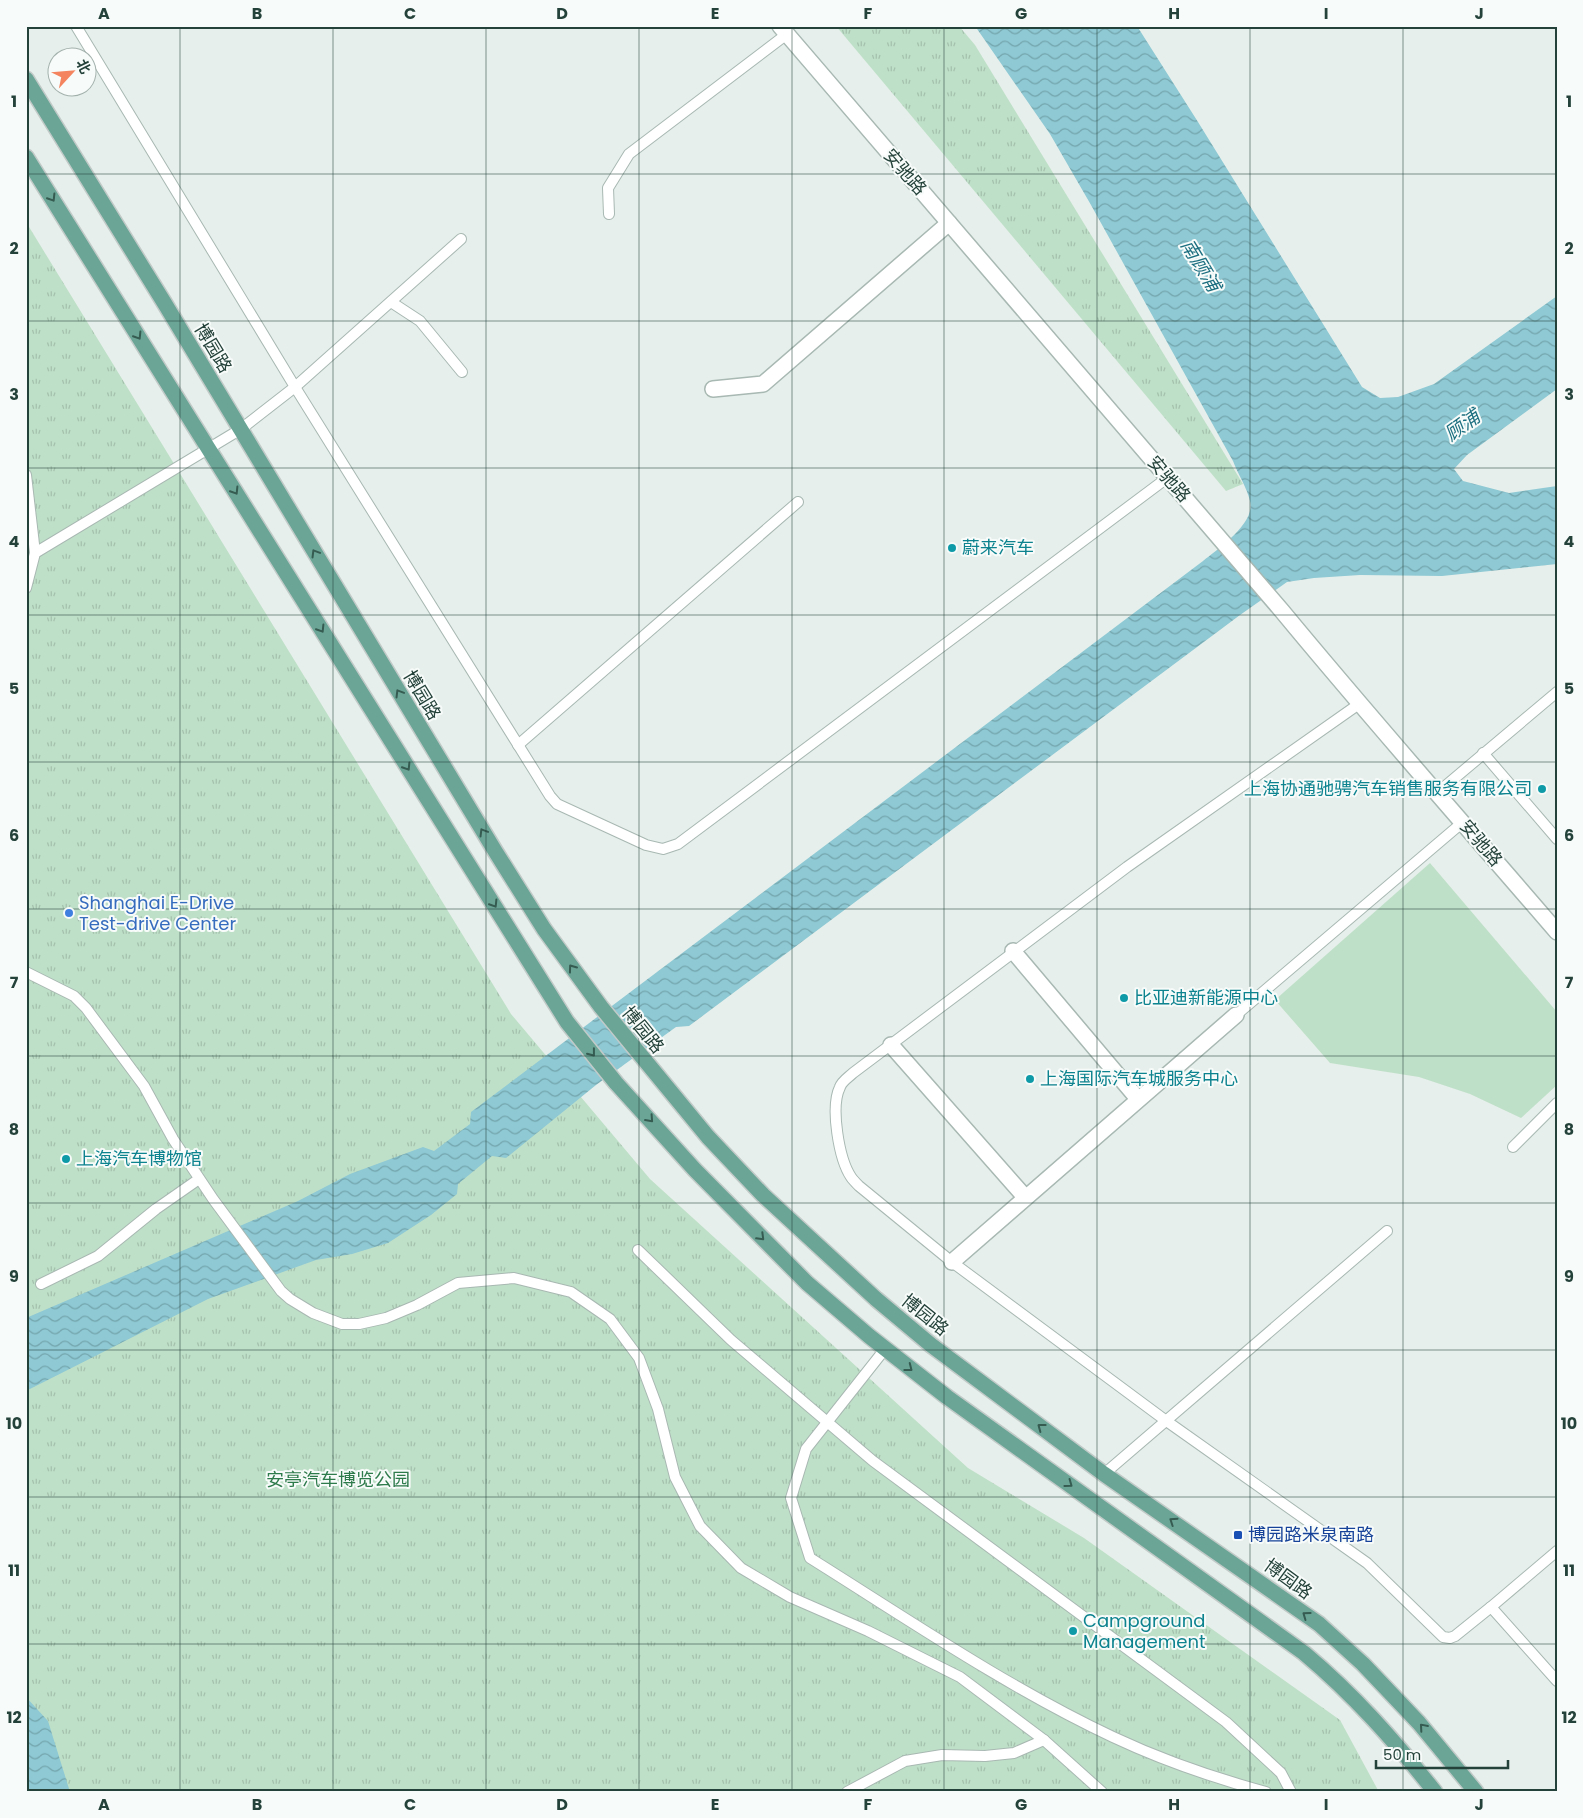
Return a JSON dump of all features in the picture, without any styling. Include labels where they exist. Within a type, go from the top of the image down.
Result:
[{"type":"main road","name":"博园路","points":[[26,79],[544,929],[600,1007],[708,1137],[763,1195],[876,1299],[932,1345],[1104,1474],[1319,1624],[1363,1664],[1419,1723],[1476,1792]]},
{"type":"main road","points":[[26,157],[567,1022],[616,1084],[695,1170],[806,1283],[885,1349],[947,1397],[1304,1653],[1338,1682],[1364,1709],[1403,1752],[1435,1792]]},
{"type":"street","name":"安驰路","points":[[784,30],[1282,611],[1359,704],[1557,932]]},
{"type":"street","points":[[714,389],[763,384],[948,223]]},
{"type":"street","points":[[1013,951],[1138,1099]]},
{"type":"street","points":[[952,1262],[1236,1015]]},
{"type":"street","points":[[891,1045],[1025,1197]]},
{"type":"lane","points":[[76,26],[295,387],[550,796],[557,804],[646,845],[663,849],[678,844],[1167,478]]},
{"type":"lane","points":[[609,214],[608,188],[629,154],[784,30]]},
{"type":"lane","points":[[34,553],[241,430],[295,387],[461,239]]},
{"type":"lane","points":[[391,302],[420,321],[462,372]]},
{"type":"lane","points":[[26,475],[34,553],[26,588]]},
{"type":"lane","points":[[518,745],[798,502]]},
{"type":"lane","points":[[1437,793],[1557,692]]},
{"type":"lane","points":[[1359,704],[1127,867],[853,1072],[840,1085],[835,1103],[835,1122],[845,1165],[851,1177],[859,1186],[952,1262],[1165,1420],[1367,1564],[1443,1637],[1450,1638],[1456,1636],[1557,1551]]},
{"type":"lane","points":[[1484,754],[1557,839]]},
{"type":"lane","points":[[1236,1015],[1463,822]]},
{"type":"lane","points":[[26,972],[74,996],[86,1008],[144,1086],[172,1139],[213,1199],[281,1291],[290,1299],[312,1313],[342,1324],[359,1324],[386,1318],[417,1305],[458,1283],[514,1278],[571,1292],[610,1319],[639,1358],[658,1409],[675,1477],[700,1526],[741,1568],[790,1597],[868,1631],[960,1678],[1044,1740],[1102,1792]]},
{"type":"lane","points":[[1513,1147],[1557,1103]]},
{"type":"lane","points":[[41,1284],[98,1256],[156,1209],[199,1179]]},
{"type":"lane","points":[[1104,1474],[1387,1231]]},
{"type":"lane","points":[[638,1250],[731,1340],[873,1461],[1226,1722],[1281,1773],[1292,1792]]},
{"type":"lane","points":[[885,1349],[806,1449],[791,1498],[810,1558],[1010,1683],[1114,1737],[1218,1779],[1266,1792]]},
{"type":"lane","points":[[1491,1608],[1557,1681]]},
{"type":"lane","points":[[847,1792],[905,1762],[942,1755],[985,1756],[1014,1753],[1044,1740]]},
{"type":"green space","points":[[836,26],[959,26],[975,45],[1243,484],[1226,491]]},
{"type":"green space","name":"安亭汽车博览公园","points":[[26,222],[511,1014],[650,1179],[968,1468],[1084,1538],[1340,1720],[1379,1792],[26,1792]]},
{"type":"green space","points":[[1430,863],[1557,1012],[1557,1085],[1521,1118],[1470,1094],[1419,1077],[1330,1063],[1275,1000]]},
{"type":"water","points":[[975,26],[1137,26],[1362,387],[1380,398],[1398,397],[1434,384],[1557,296],[1557,389],[1467,455],[1454,469],[1463,481],[1509,493],[1557,486],[1557,564],[1442,576],[1360,575],[1287,582],[1240,615],[689,1026],[676,1027],[596,1085],[506,1158],[492,1156],[458,1184],[457,1194],[431,1215],[388,1243],[352,1254],[316,1260],[208,1299],[26,1391],[26,1318],[298,1201],[350,1174],[423,1147],[434,1151],[470,1124],[471,1112],[1203,561],[1226,543],[1242,526],[1250,509],[1250,501],[1233,461],[1050,134]]},
{"type":"water","points":[[26,1697],[48,1721],[70,1792],[26,1792]]},
{"type":"place","name":"蔚来汽车","points":[[952,548]]},
{"type":"place","name":"上海协通驰骋汽车销售服务有限公司","points":[[1542,789]]},
{"type":"place","name":"Shanghai E-Drive Test-drive Center","points":[[69,913]]},
{"type":"place","name":"比亚迪新能源中心","points":[[1124,998]]},
{"type":"place","name":"上海国际汽车城服务中心","points":[[1030,1079]]},
{"type":"place","name":"上海汽车博物馆","points":[[66,1159]]},
{"type":"place","name":"博园路米泉南路","points":[[1238,1535]]},
{"type":"place","name":"Campground Management","points":[[1073,1631]]},
{"type":"water label","name":"南顾浦","points":[[1201,265]]},
{"type":"water label","name":"顾浦","points":[[1462,425]]}]
